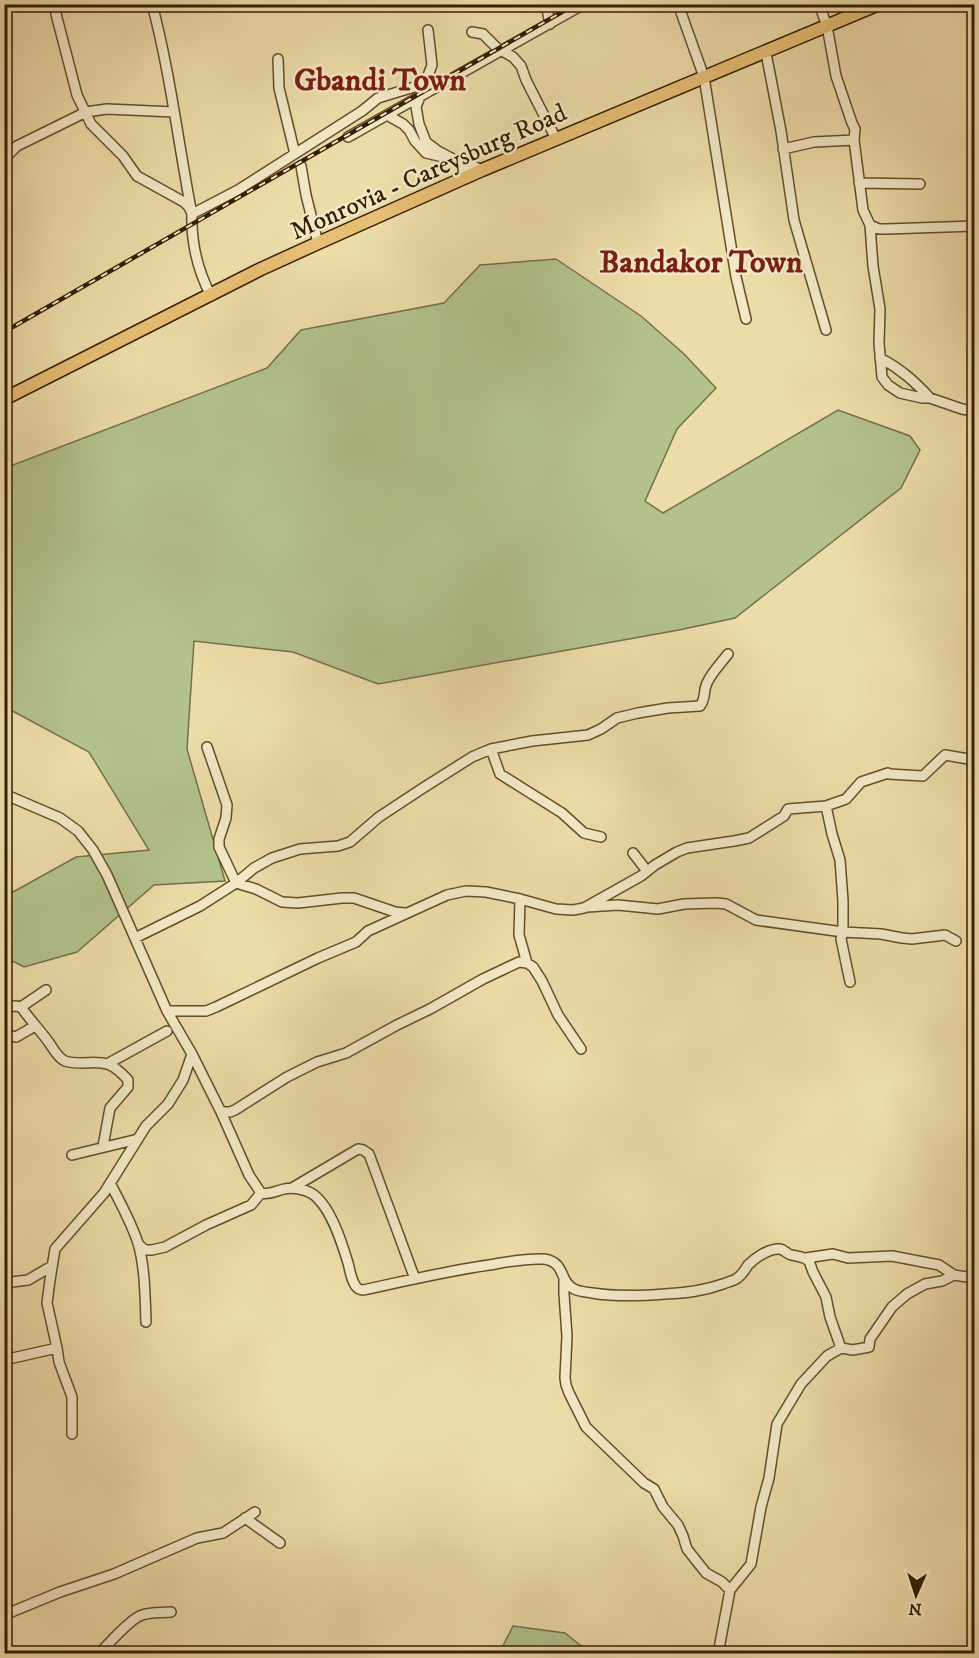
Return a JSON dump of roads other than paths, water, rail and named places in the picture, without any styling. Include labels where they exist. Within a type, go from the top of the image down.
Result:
[{"type":"main road","name":"Monrovia - Careysburg Road","points":[[4,399],[261,269],[318,243],[482,170],[879,4]]},
{"type":"street","points":[[152,4],[162,40],[192,214],[191,233],[197,266],[211,296]]},
{"type":"street","points":[[546,4],[550,24]]},
{"type":"street","points":[[348,137],[584,4]]},
{"type":"street","points":[[678,4],[704,77],[736,277],[746,319]]},
{"type":"street","points":[[819,4],[827,26],[836,76],[855,129],[854,140],[859,183],[863,210],[870,225],[873,266],[880,309],[882,377],[888,385],[900,393],[913,397],[930,398],[975,411]]},
{"type":"street","points":[[56,6],[56,14],[77,95],[92,124],[123,156],[137,176],[184,202],[192,214]]},
{"type":"street","points":[[428,30],[432,65],[416,111],[426,142],[455,160],[469,176]]},
{"type":"street","points":[[472,32],[483,34],[491,44],[513,57],[521,66],[556,139]]},
{"type":"street","points":[[766,53],[794,219],[826,330]]},
{"type":"street","points":[[278,59],[279,88],[295,154]]},
{"type":"street","points":[[192,214],[238,190],[378,99],[424,84]]},
{"type":"street","points":[[4,159],[17,146],[86,112],[107,109],[174,112]]},
{"type":"street","points":[[387,115],[403,124],[414,141],[426,153],[465,162],[482,170]]},
{"type":"street","points":[[783,149],[814,142],[854,140]]},
{"type":"street","points":[[301,166],[318,243]]},
{"type":"street","points":[[859,183],[920,184]]},
{"type":"street","points":[[870,225],[879,229],[894,230],[975,226]]},
{"type":"street","points":[[880,358],[908,375],[930,398]]},
{"type":"street","points":[[135,938],[200,906],[272,858],[300,849],[338,846],[350,842],[380,817],[423,788],[491,749],[532,741],[588,735],[617,718],[638,712],[700,706],[703,703],[706,685],[728,654]]},
{"type":"street","points":[[207,747],[227,805],[219,847],[236,884]]},
{"type":"street","points":[[491,749],[500,774],[562,813],[584,833],[601,837]]},
{"type":"street","points":[[584,908],[687,848],[749,838],[784,816],[788,809],[826,806],[846,799],[861,782],[889,773],[923,776],[945,755],[975,760]]},
{"type":"street","points":[[4,794],[60,818],[78,831],[93,850],[107,875],[167,1011],[192,1054],[249,1175],[261,1193],[269,1194],[292,1188],[310,1192],[322,1203],[337,1230],[352,1278],[358,1289],[363,1290],[506,1262],[537,1259],[556,1263],[563,1272],[564,1279],[567,1336],[566,1386],[586,1427],[644,1483],[654,1489],[663,1507],[678,1525],[687,1549],[706,1573],[722,1582],[729,1590]]},
{"type":"street","points":[[826,806],[840,860],[843,932],[841,939],[850,982]]},
{"type":"street","points":[[633,853],[647,871]]},
{"type":"street","points":[[236,884],[256,889],[282,903],[354,898],[396,915]]},
{"type":"street","points":[[167,1011],[206,1011],[356,942],[368,931],[396,915],[407,913],[447,895],[466,891],[486,892],[556,909],[573,910],[618,905],[658,909],[684,904],[726,904],[756,920],[912,939],[945,935],[956,941]]},
{"type":"street","points":[[520,899],[519,935],[527,963]]},
{"type":"street","points":[[221,1112],[235,1110],[310,1065],[346,1053],[519,962],[533,967],[558,1015],[581,1049]]},
{"type":"street","points":[[4,1008],[21,1007],[46,990]]},
{"type":"street","points":[[21,1007],[64,1061],[109,1063],[128,1080],[128,1087],[110,1108],[104,1146]]},
{"type":"street","points":[[4,1034],[16,1037],[34,1026]]},
{"type":"street","points":[[109,1063],[167,1031]]},
{"type":"street","points":[[72,1434],[72,1397],[69,1385],[62,1374],[48,1303],[56,1249],[110,1183],[146,1126],[168,1104],[183,1080],[192,1054]]},
{"type":"street","points":[[72,1155],[138,1139]]},
{"type":"street","points":[[292,1188],[358,1149],[369,1154],[415,1279]]},
{"type":"street","points":[[110,1183],[138,1244],[145,1292],[146,1322]]},
{"type":"street","points":[[138,1244],[145,1250],[165,1247],[251,1205],[261,1193]]},
{"type":"street","points":[[564,1279],[575,1290],[606,1295],[694,1293],[737,1279],[758,1257],[780,1249],[790,1256],[797,1255],[806,1258],[833,1254],[848,1258],[892,1256],[939,1265],[954,1275],[975,1278]]},
{"type":"street","points":[[806,1258],[826,1297],[830,1317],[841,1348]]},
{"type":"street","points":[[4,1283],[28,1280],[52,1266]]},
{"type":"street","points":[[718,1653],[729,1590],[751,1564],[761,1507],[769,1478],[777,1424],[801,1384],[827,1356],[841,1348],[853,1350],[869,1347],[870,1339],[892,1307],[907,1294],[925,1284],[942,1281],[954,1275]]},
{"type":"street","points":[[4,1360],[57,1348]]},
{"type":"street","points":[[4,1615],[60,1592],[114,1574],[197,1538],[223,1533],[255,1512]]},
{"type":"street","points":[[245,1518],[280,1543]]},
{"type":"street","points":[[99,1653],[136,1617],[171,1612]]},
{"type":"railway","points":[[4,332],[576,4]]},
{"type":"district","name":"Gbandi Town","points":[[380,79]]},
{"type":"district","name":"Bandakor Town","points":[[701,261]]}]
